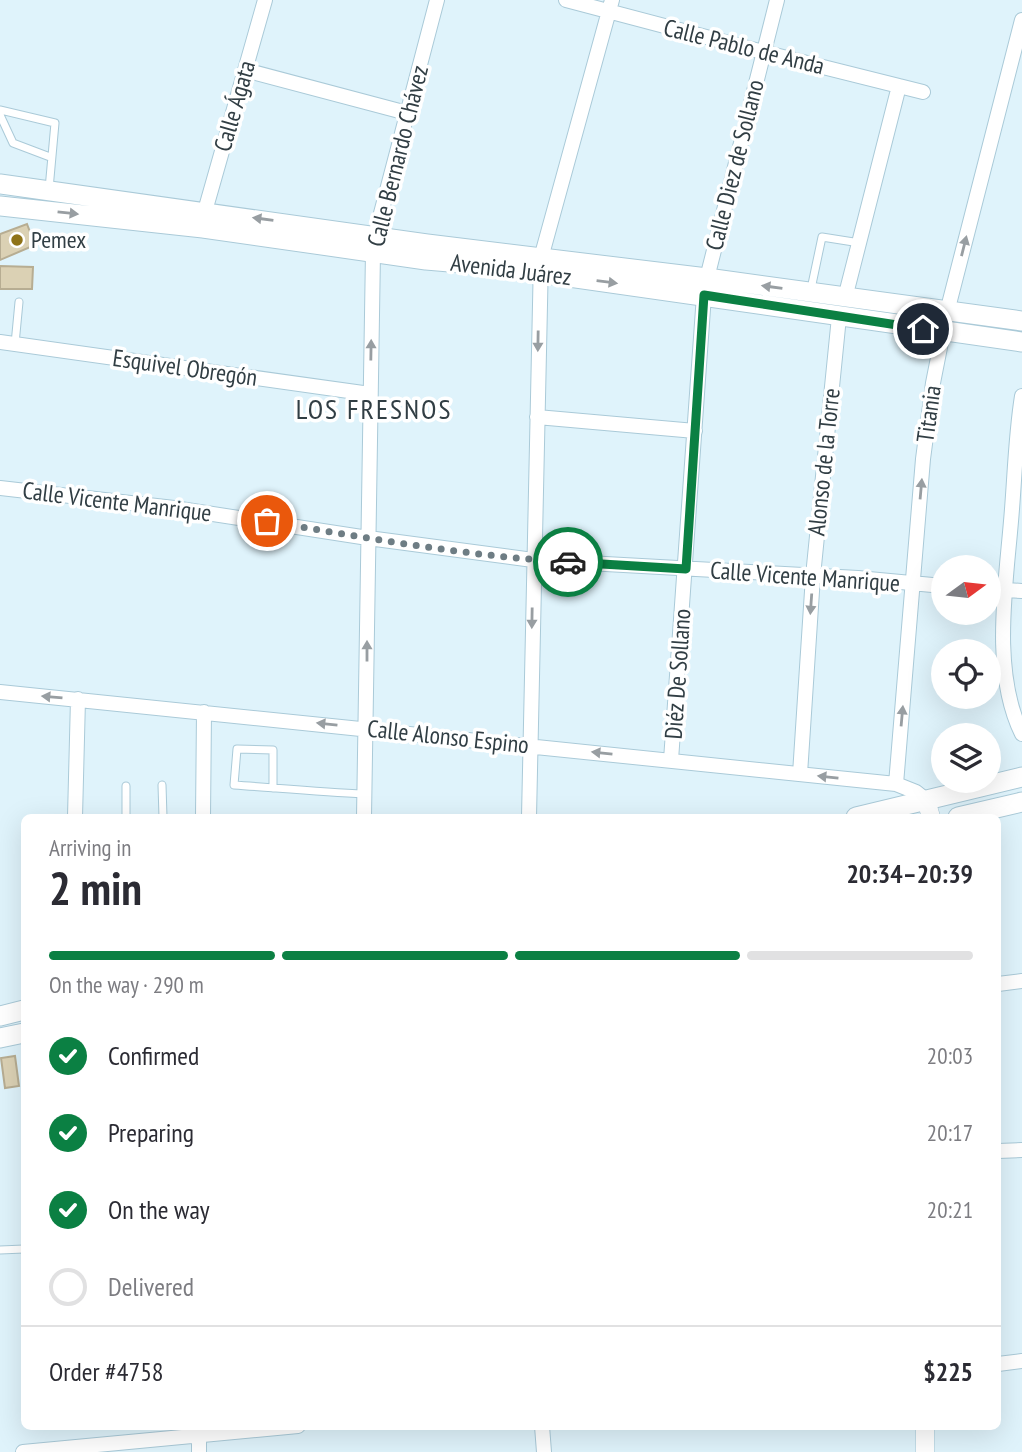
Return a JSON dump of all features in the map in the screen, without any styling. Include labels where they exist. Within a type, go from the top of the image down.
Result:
[{"type":"main road","name":"Avenida Juárez","points":[[0,184],[205,211],[374,244]]},
{"type":"main road","name":"Avenida Juárez","points":[[0,206],[374,244],[706,286],[810,293],[845,298],[1022,342]]},
{"type":"main road","name":"Avenida Juárez","points":[[706,286],[839,317],[945,322],[1022,321]]},
{"type":"main road","points":[[883,814],[928,809],[1022,777]]},
{"type":"main road","points":[[971,814],[1022,802]]},
{"type":"main road","points":[[0,1016],[21,1011]]},
{"type":"main road","points":[[0,1038],[21,1034]]},
{"type":"street","name":"Calle Ágata","points":[[205,211],[265,0]]},
{"type":"street","name":"Calle Bernardo Chávez","points":[[364,814],[374,244],[437,0]]},
{"type":"street","name":"Calle Pablo de Anda","points":[[565,0],[610,6],[763,52],[923,92]]},
{"type":"street","name":"Calle Diez de Sollano","points":[[706,286],[776,0]]},
{"type":"street","points":[[529,814],[540,266],[610,6]]},
{"type":"street","name":"Titania","points":[[896,784],[928,419],[945,322],[1022,20]]},
{"type":"street","points":[[245,70],[407,113]]},
{"type":"street","points":[[845,298],[899,86]]},
{"type":"street","name":"Diéz De Sollano","points":[[671,760],[706,286]]},
{"type":"street","name":"Alonso de la Torre","points":[[800,774],[813,576],[839,317]]},
{"type":"street","name":"Esquivel Obregón","points":[[0,342],[370,394]]},
{"type":"street","points":[[1022,396],[1003,652],[1011,701],[1022,734]]},
{"type":"street","points":[[537,417],[695,431]]},
{"type":"street","name":"Calle Vicente Manrique","points":[[0,488],[187,510],[533,560],[931,585]]},
{"type":"street","points":[[1001,590],[1022,592]]},
{"type":"street","name":"Calle Alonso Espino","points":[[0,692],[896,784]]},
{"type":"street","points":[[75,814],[78,699]]},
{"type":"street","points":[[203,814],[204,712]]},
{"type":"street","points":[[896,784],[916,792],[928,809]]},
{"type":"street","points":[[1001,984],[1022,981]]},
{"type":"street","points":[[1001,1151],[1022,1150]]},
{"type":"street","points":[[1001,1364],[1022,1361]]},
{"type":"street","points":[[23,1452],[232,1430]]},
{"type":"street","points":[[542,1430],[544,1452]]},
{"type":"street","points":[[925,1430],[925,1452]]},
{"type":"street","points":[[199,1432],[199,1452]]},
{"type":"lane","points":[[0,112],[13,143],[50,158]]},
{"type":"lane","points":[[0,112],[55,123],[49,190]]},
{"type":"lane","points":[[810,293],[822,237],[860,243]]},
{"type":"lane","points":[[15,344],[19,302]]},
{"type":"lane","points":[[273,788],[274,750],[237,749],[234,785],[273,788],[365,794]]},
{"type":"lane","points":[[162,785],[163,814]]},
{"type":"lane","points":[[126,786],[126,814]]},
{"type":"lane","points":[[0,1250],[21,1249]]},
{"type":"building","name":"Pemex","points":[[27,224],[35,245],[0,260],[0,234]]},
{"type":"building","name":"Pemex","points":[[0,266],[33,267],[32,289],[0,289]]},
{"type":"building","points":[[15,1056],[19,1086],[5,1088],[1,1058]]},
{"type":"way so far","points":[[267,521],[368,538],[533,560],[568,562]]},
{"type":"place","name":"Pemex","points":[[17,240]]},
{"type":"district","name":"LOS FRESNOS","points":[[374,409]]},
{"type":"route","points":[[568,562],[686,569],[704,295],[923,329]]}]
